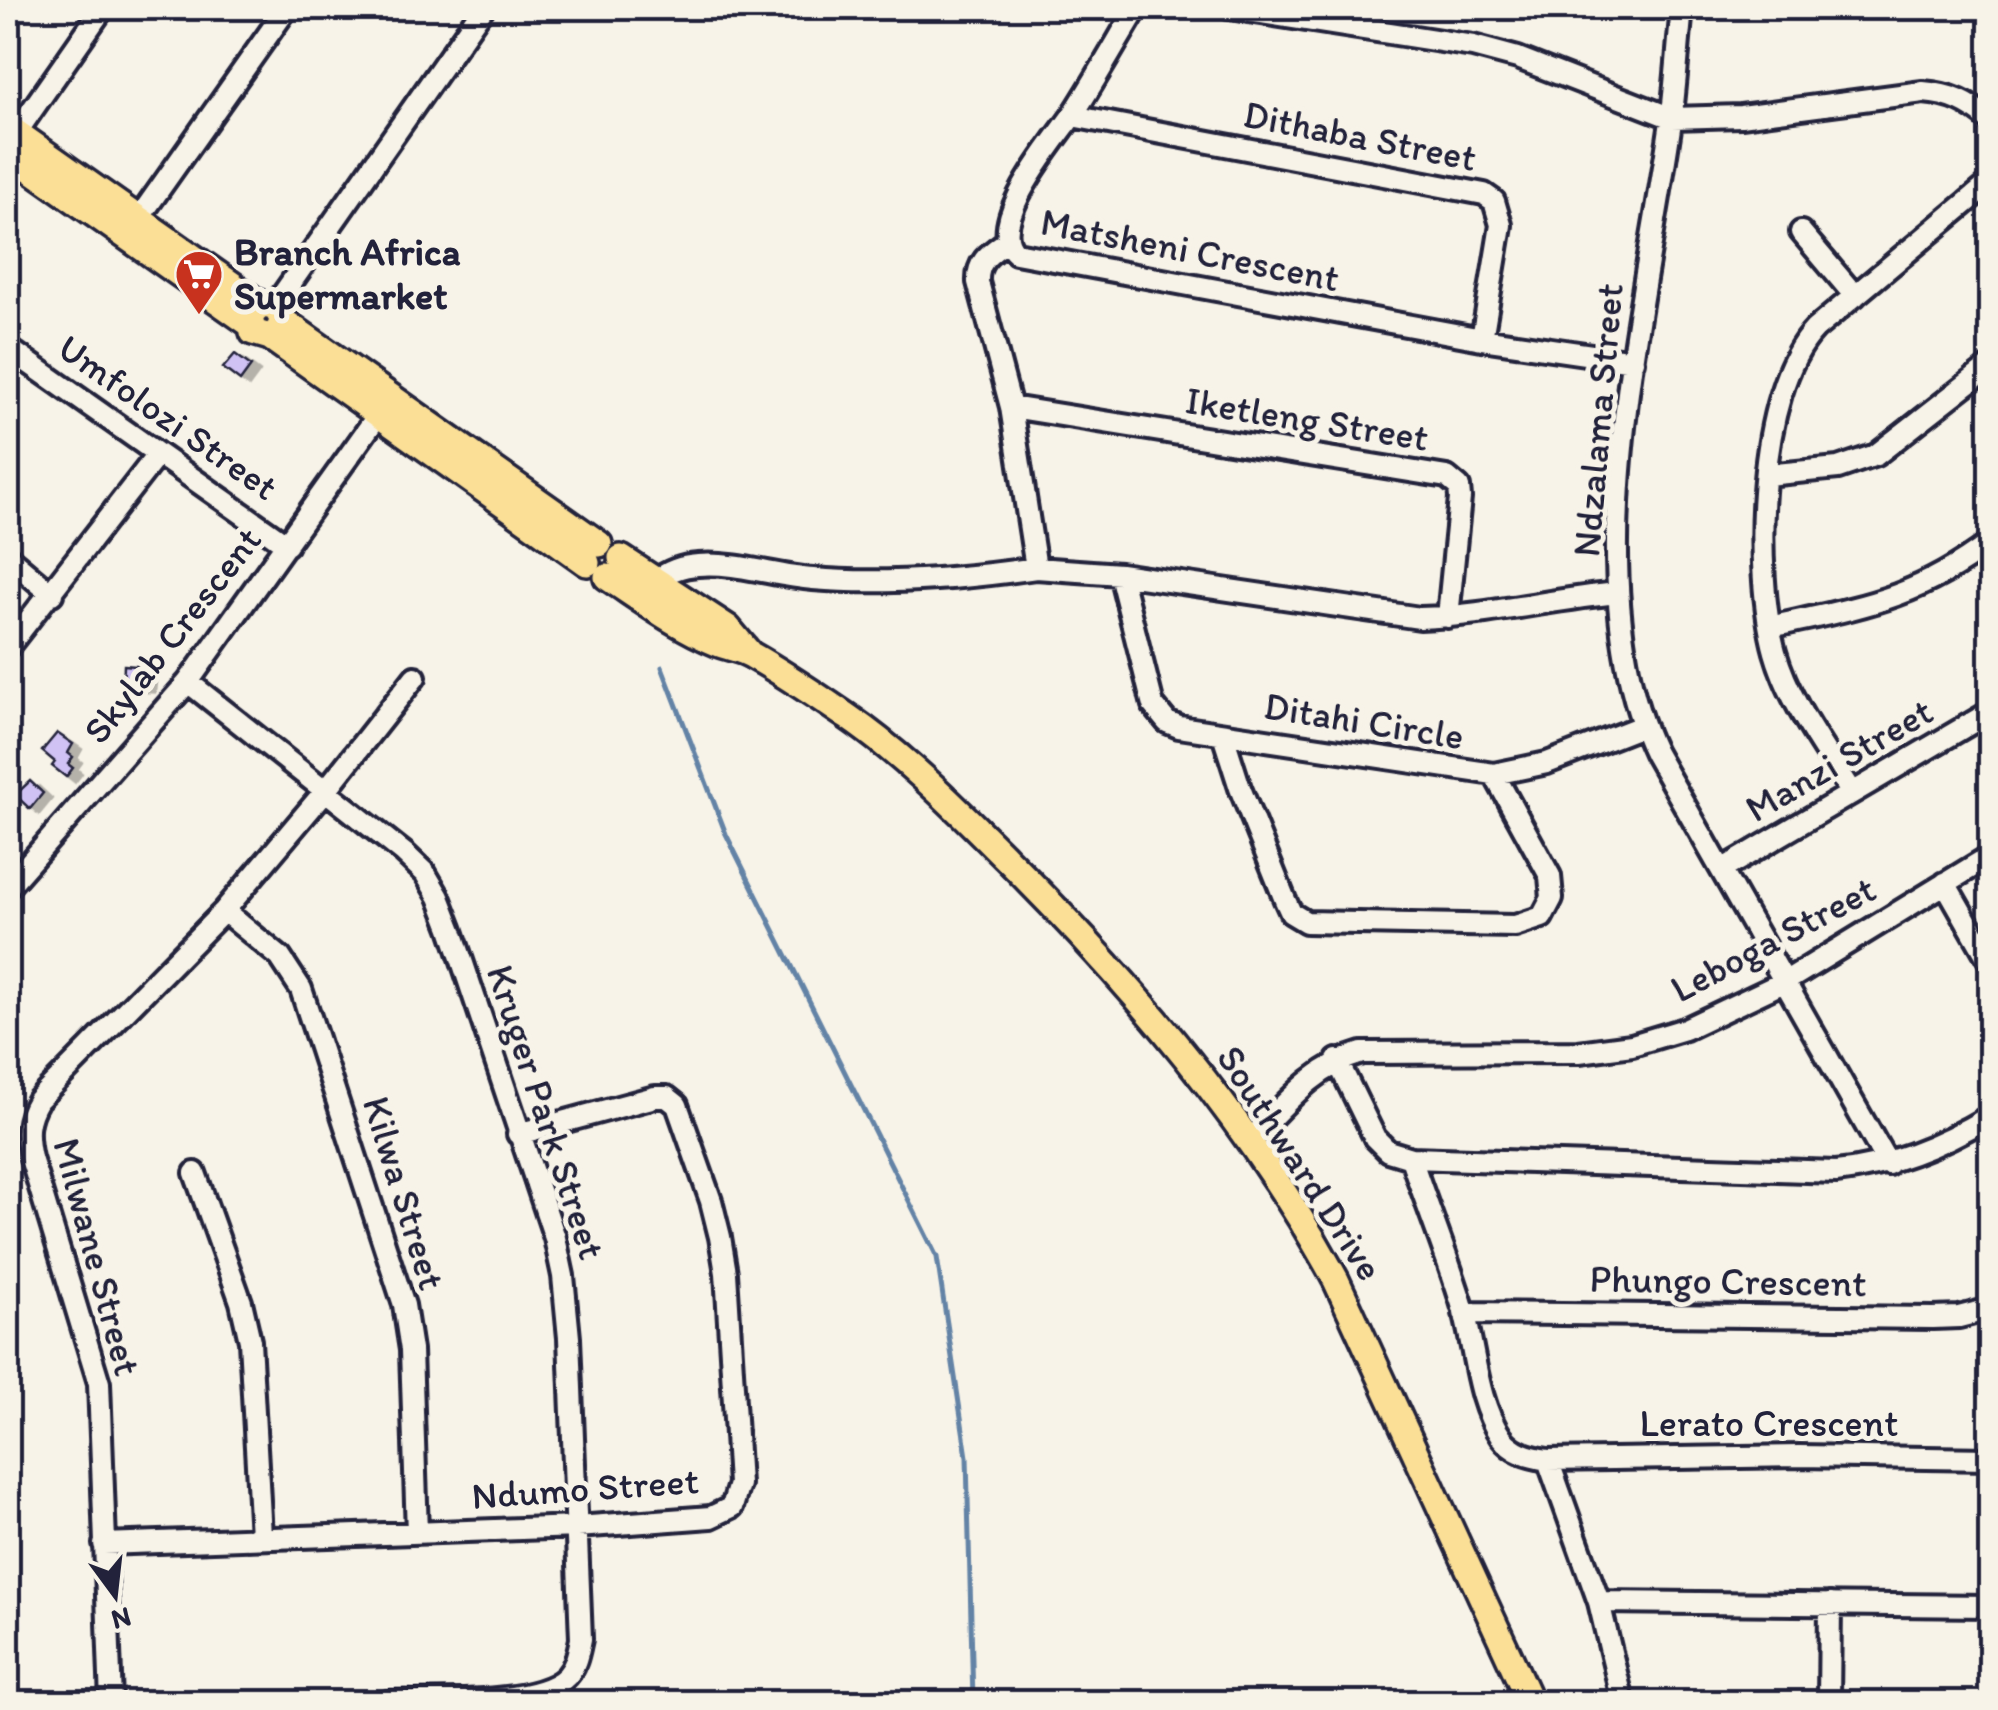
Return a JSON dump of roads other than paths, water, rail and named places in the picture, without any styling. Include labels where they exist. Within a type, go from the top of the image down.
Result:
[{"type":"main road","points":[[10,138],[139,218],[267,319],[378,416],[604,561],[656,581],[728,628],[748,653]]},
{"type":"main road","points":[[10,138],[604,561],[687,627],[716,643],[748,653]]},
{"type":"main road","name":"Southward Drive","points":[[748,653],[852,720],[976,828],[1115,972],[1198,1070],[1308,1229],[1357,1323],[1530,1702]]},
{"type":"street","points":[[10,138],[103,8]]},
{"type":"street","points":[[139,218],[287,8]]},
{"type":"street","points":[[267,319],[484,8]]},
{"type":"street","name":"Matsheni Crescent","points":[[1137,8],[1026,184],[1013,210],[1007,241],[1010,248],[1024,256],[1482,339],[1633,361]]},
{"type":"street","points":[[1229,8],[1282,12],[1503,54],[1672,118],[1741,116],[1923,92],[1963,101],[1990,121]]},
{"type":"street","name":"Ndzalama Street","points":[[1682,8],[1672,118],[1633,361],[1619,502],[1618,592],[1642,726],[1786,981]]},
{"type":"street","name":"Dithaba Street","points":[[1072,116],[1484,194],[1494,201],[1501,224],[1482,339]]},
{"type":"street","points":[[1851,792],[1788,686],[1770,627],[1763,583],[1766,475],[1782,386],[1790,363],[1815,329],[1990,183]]},
{"type":"street","points":[[1801,232],[1855,296]]},
{"type":"street","points":[[1007,241],[982,260],[978,282],[1011,407],[1036,568]]},
{"type":"street","name":"Umfolozi Street","points":[[8,348],[287,545]]},
{"type":"street","points":[[1766,475],[1838,468],[1876,455],[1990,366]]},
{"type":"street","name":"Iketleng Street","points":[[1011,407],[1447,476],[1458,487],[1460,498],[1448,617]]},
{"type":"street","name":"Skylab Crescent","points":[[8,887],[188,682],[378,416]]},
{"type":"street","points":[[8,647],[158,454]]},
{"type":"street","points":[[1770,627],[1884,602],[1923,587],[1990,543]]},
{"type":"street","points":[[8,558],[52,594]]},
{"type":"street","points":[[656,581],[675,569],[698,565],[800,578],[854,580],[984,575],[1036,568],[1120,574],[1394,616],[1448,617],[1618,592]]},
{"type":"street","name":"Ditahi Circle","points":[[1120,574],[1149,692],[1159,714],[1179,727],[1494,774],[1547,763],[1642,726]]},
{"type":"street","name":"Milwane Street","points":[[111,1702],[99,1383],[31,1158],[27,1128],[38,1100],[224,912],[415,677]]},
{"type":"street","name":"Kruger Park Street","points":[[188,682],[425,873],[439,897],[555,1238],[563,1276],[581,1640],[570,1674],[547,1690],[518,1697],[388,1702]]},
{"type":"street","name":"Manzi Street","points":[[1723,869],[1990,712]]},
{"type":"street","name":"Ditahi Circle","points":[[1224,735],[1240,788],[1285,900],[1291,913],[1306,922],[1515,926],[1542,917],[1552,898],[1550,876],[1494,774]]},
{"type":"street","name":"Leboga Street","points":[[1337,1060],[1388,1051],[1579,1052],[1632,1045],[1734,1008],[1786,981],[1990,856]]},
{"type":"street","points":[[1945,883],[1990,962]]},
{"type":"street","name":"Kilwa Street","points":[[224,912],[280,957],[300,989],[399,1286],[411,1350],[417,1533]]},
{"type":"street","points":[[1786,981],[1888,1164]]},
{"type":"street","points":[[1249,1141],[1337,1060],[1380,1145],[1411,1158],[1836,1172],[1888,1164],[1990,1116]]},
{"type":"street","name":"Ndumo Street","points":[[104,1544],[577,1527],[711,1517],[732,1507],[738,1496],[726,1273],[711,1201],[676,1105],[666,1098],[643,1099],[518,1134]]},
{"type":"street","points":[[1411,1158],[1501,1436],[1522,1454],[1548,1460],[1599,1602],[1623,1702]]},
{"type":"street","points":[[195,1174],[241,1302],[250,1341],[260,1536]]},
{"type":"street","name":"Phungo Crescent","points":[[1464,1313],[1933,1318],[1990,1310]]},
{"type":"street","name":"Lerato Crescent","points":[[1548,1460],[1799,1456],[1990,1459]]},
{"type":"street","points":[[1599,1602],[1990,1606]]},
{"type":"street","points":[[1829,1702],[1830,1604]]},
{"type":"waterway","points":[[662,667],[726,834],[937,1257],[967,1457],[973,1702]]},
{"type":"place","name":"Branch Africa Supermarket","points":[[199,316]]}]
